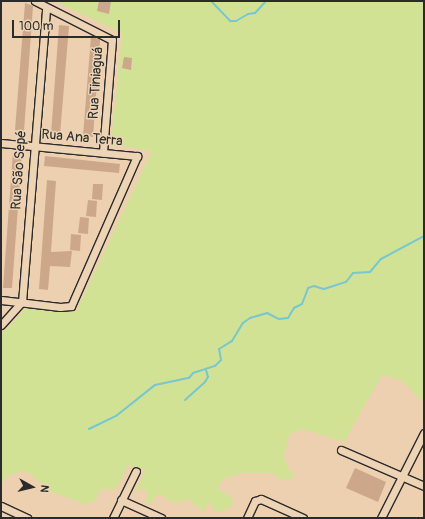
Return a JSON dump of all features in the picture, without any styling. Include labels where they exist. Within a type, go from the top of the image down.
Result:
[{"type":"street","points":[[35,1],[46,8]]},
{"type":"street","name":"Rua Tiniaguá","points":[[46,8],[112,40],[103,153]]},
{"type":"street","name":"Rua São Sepé","points":[[22,302],[46,8]]},
{"type":"street","name":"Rua Ana Terra","points":[[1,143],[137,156],[75,300],[67,307],[22,302]]},
{"type":"street","points":[[1,300],[22,302]]},
{"type":"street","points":[[1,325],[22,302]]},
{"type":"street","points":[[381,518],[424,433]]},
{"type":"street","points":[[341,450],[424,486]]},
{"type":"street","points":[[113,518],[136,471]]},
{"type":"street","points":[[121,500],[161,518]]},
{"type":"street","points":[[247,518],[255,500],[270,502],[303,518]]},
{"type":"street","points":[[1,506],[27,518]]},
{"type":"green space","points":[[54,1],[424,1],[424,399],[419,399],[403,381],[382,375],[344,442],[302,429],[289,435],[284,457],[289,470],[294,473],[292,479],[281,480],[272,473],[238,473],[233,477],[227,477],[219,484],[218,489],[232,497],[233,503],[230,508],[219,512],[214,510],[209,501],[204,512],[187,499],[182,502],[171,502],[161,495],[156,495],[151,504],[146,503],[147,492],[143,488],[134,493],[146,470],[128,465],[116,489],[100,489],[96,499],[87,505],[49,491],[33,476],[23,471],[7,476],[1,485],[1,334],[26,308],[76,312],[152,151],[111,145],[122,33]]},
{"type":"building","points":[[99,1],[111,1],[109,14],[97,11]]},
{"type":"building","points":[[25,3],[33,6],[24,131],[15,130]]},
{"type":"building","points":[[59,25],[69,26],[60,135],[51,134]]},
{"type":"building","points":[[91,36],[100,40],[93,137],[83,136]]},
{"type":"building","points":[[124,57],[132,58],[131,70],[122,68]]},
{"type":"building","points":[[13,152],[22,153],[12,288],[3,288]]},
{"type":"building","points":[[45,156],[120,164],[119,173],[44,166]]},
{"type":"building","points":[[47,180],[56,181],[51,252],[72,251],[70,267],[50,266],[48,290],[39,289]]},
{"type":"building","points":[[93,184],[103,184],[102,200],[92,199]]},
{"type":"building","points":[[88,200],[97,201],[96,217],[86,216]]},
{"type":"building","points":[[80,217],[89,218],[88,234],[78,233]]},
{"type":"building","points":[[71,234],[81,235],[80,251],[70,250]]},
{"type":"building","points":[[355,468],[386,482],[378,502],[346,488]]},
{"type":"waterway","points":[[211,1],[230,21],[236,21],[248,14],[255,13],[266,1]]},
{"type":"waterway","points":[[89,429],[116,416],[155,385],[189,378],[193,373],[215,366],[221,360],[219,349],[232,341],[243,323],[250,318],[267,313],[279,319],[288,318],[294,308],[302,304],[308,288],[314,286],[324,289],[346,282],[353,273],[370,272],[381,259],[424,236]]},
{"type":"waterway","points":[[185,400],[205,382],[208,377],[206,370]]}]
